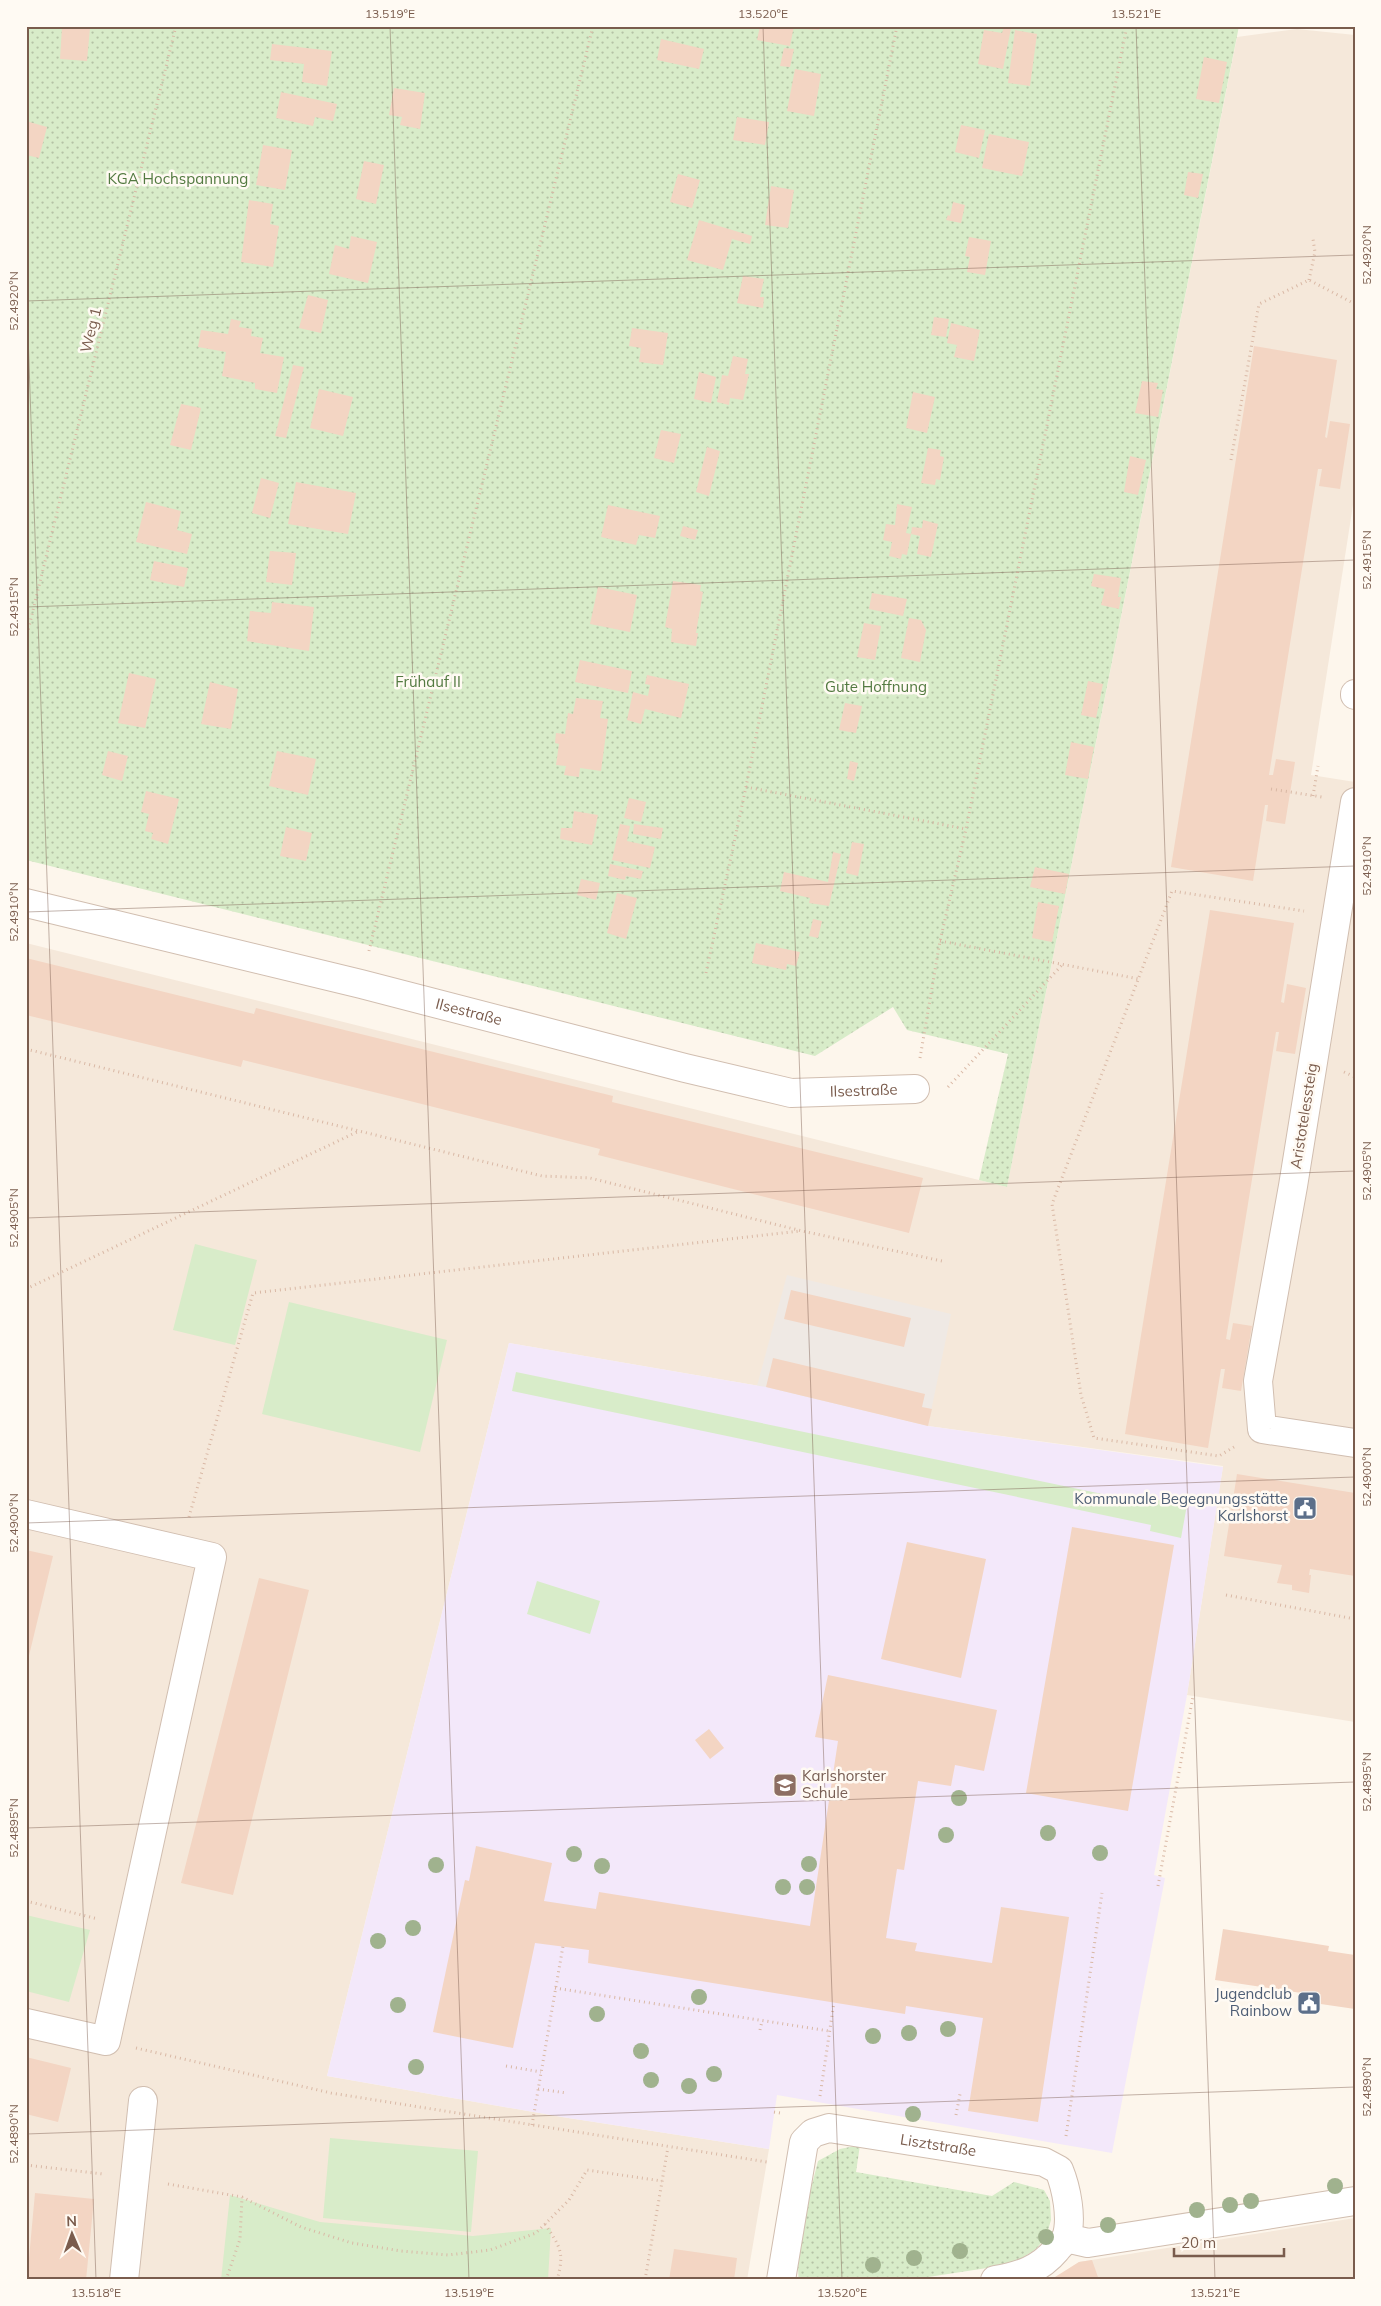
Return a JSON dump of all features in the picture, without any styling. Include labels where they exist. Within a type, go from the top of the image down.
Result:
[{"type":"street","name":"Aristotelessteig","points":[[1262,1429],[1258,1381],[1293,1186],[1335,916],[1355,802]]},
{"type":"street","name":"Ilsestraße","points":[[26,903],[361,984],[685,1068],[791,1093],[915,1089]]},
{"type":"street","points":[[1262,1429],[1355,1443]]},
{"type":"street","points":[[26,1514],[212,1557],[106,2041],[26,2023]]},
{"type":"street","points":[[124,2280],[143,2101]]},
{"type":"street","name":"Lisztstraße","points":[[781,2280],[804,2142],[813,2133],[829,2128],[1044,2162],[1059,2170],[1066,2187],[1069,2208],[1066,2238]]},
{"type":"street","points":[[996,2280],[1020,2276],[1046,2261],[1066,2238],[1088,2243],[1355,2201]]},
{"type":"path","name":"Weg 1","points":[[26,639],[176,26]]},
{"type":"path","points":[[361,984],[593,26]]},
{"type":"path","points":[[706,973],[746,787],[897,26]]},
{"type":"path","points":[[1063,964],[945,1090],[915,1089],[940,941],[966,829],[1127,26]]},
{"type":"path","points":[[1309,280],[1315,252],[1313,239]]},
{"type":"path","points":[[1309,280],[1355,304]]},
{"type":"path","points":[[1230,460],[1259,304],[1309,280]]},
{"type":"path","points":[[1313,796],[1318,766]]},
{"type":"path","points":[[746,787],[966,829]]},
{"type":"path","points":[[1271,789],[1355,802]]},
{"type":"path","points":[[1262,1429],[1220,1456],[1094,1438],[1081,1394],[1052,1204],[1172,891],[1335,916]]},
{"type":"path","points":[[940,941],[1139,979]]},
{"type":"path","points":[[26,1049],[542,1176],[590,1178],[802,1231],[942,1261]]},
{"type":"path","points":[[26,1289],[357,1132]]},
{"type":"path","points":[[180,1549],[253,1293],[802,1231]]},
{"type":"path","points":[[1226,1595],[1355,1619]]},
{"type":"path","points":[[1158,1886],[1193,1696]]},
{"type":"path","points":[[1066,2140],[1102,1893]]},
{"type":"path","points":[[26,1901],[132,1927]]},
{"type":"path","points":[[532,2125],[562,1946]]},
{"type":"path","points":[[555,1988],[829,2031]]},
{"type":"path","points":[[820,2100],[834,2002]]},
{"type":"path","points":[[760,2030],[762,2021]]},
{"type":"path","points":[[106,2041],[331,2093],[800,2167]]},
{"type":"path","points":[[506,2066],[541,2072]]},
{"type":"path","points":[[538,2089],[567,2094]]},
{"type":"path","points":[[774,2112],[780,2113]]},
{"type":"path","points":[[645,2280],[668,2147]]},
{"type":"path","points":[[26,2165],[134,2178],[242,2197],[301,2227],[352,2243],[401,2251],[448,2255],[490,2250],[536,2233],[569,2200],[588,2170],[662,2181]]},
{"type":"path","points":[[226,2280],[240,2239],[242,2197]]},
{"type":"path","points":[[545,2224],[560,2248],[561,2265],[557,2280]]},
{"type":"shaded area","points":[[1297,29],[1355,35],[1355,492],[1311,775],[1355,782],[1355,1722],[1187,1695],[1223,1466],[928,1426],[766,1387],[509,1343],[327,2076],[562,2117],[769,2149],[747,2280],[26,2280],[26,943],[1007,1187],[1237,37]]},
{"type":"shaded area","points":[[787,1275],[951,1314],[928,1426],[757,1386]]},
{"type":"shaded area","name":"Karlshorster Schule","points":[[509,1343],[766,1387],[928,1426],[1223,1467],[1187,1695],[1154,1875],[1165,1878],[1112,2153],[777,2095],[769,2149],[562,2117],[327,2076]]},
{"type":"shaded area","points":[[1355,2218],[1355,2280],[1052,2280],[1079,2262]]},
{"type":"green space","points":[[26,26],[1239,26],[1007,1187],[979,1180],[1008,1054],[907,1030],[893,1007],[815,1056],[26,860]]},
{"type":"green space","points":[[195,1244],[257,1260],[235,1345],[173,1330]]},
{"type":"green space","points":[[289,1302],[447,1340],[420,1452],[262,1414]]},
{"type":"green space","points":[[516,1372],[1155,1505],[1156,1499],[1187,1505],[1181,1538],[1150,1531],[1151,1525],[512,1391]]},
{"type":"green space","points":[[537,1581],[600,1601],[590,1634],[527,1614]]},
{"type":"green space","points":[[26,1915],[90,1930],[69,2002],[26,1991]]},
{"type":"green space","points":[[330,2138],[478,2151],[471,2232],[323,2218]]},
{"type":"green space","points":[[860,2145],[856,2172],[992,2196],[1014,2182],[1044,2190],[1050,2201],[1051,2220],[1046,2237],[1036,2249],[1013,2264],[909,2280],[799,2280],[798,2267],[801,2237],[818,2161],[840,2149]]},
{"type":"green space","points":[[230,2195],[320,2222],[473,2236],[551,2228],[548,2280],[221,2280]]},
{"type":"building","points":[[760,26],[794,26],[790,46],[757,40]]},
{"type":"building","points":[[806,26],[820,26],[819,30],[805,29]]},
{"type":"building","points":[[62,27],[90,28],[87,61],[60,59]]},
{"type":"building","points":[[1004,27],[1011,28],[1003,69],[978,64],[984,30],[1002,33]]},
{"type":"building","points":[[1015,30],[1037,34],[1030,86],[1008,83]]},
{"type":"building","points":[[661,39],[704,49],[699,69],[657,60]]},
{"type":"building","points":[[272,44],[332,51],[327,86],[302,82],[304,64],[270,60]]},
{"type":"building","points":[[784,48],[794,49],[790,67],[780,66]]},
{"type":"building","points":[[1204,57],[1227,62],[1219,103],[1196,99]]},
{"type":"building","points":[[795,69],[821,74],[814,116],[787,111]]},
{"type":"building","points":[[394,88],[425,93],[420,129],[400,125],[402,117],[389,115]]},
{"type":"building","points":[[281,92],[337,104],[333,121],[315,117],[313,126],[276,118]]},
{"type":"building","points":[[737,117],[769,122],[765,145],[733,140]]},
{"type":"building","points":[[26,121],[47,127],[39,158],[26,155]]},
{"type":"building","points":[[961,125],[985,130],[979,158],[955,152]]},
{"type":"building","points":[[989,134],[1029,142],[1022,176],[982,168]]},
{"type":"building","points":[[263,145],[292,150],[285,190],[256,185]]},
{"type":"building","points":[[364,161],[384,165],[376,204],[356,199]]},
{"type":"building","points":[[1188,172],[1203,174],[1198,198],[1184,195]]},
{"type":"building","points":[[678,174],[700,180],[692,208],[670,202]]},
{"type":"building","points":[[771,186],[794,190],[788,228],[765,225]]},
{"type":"building","points":[[249,200],[273,204],[270,224],[279,226],[273,267],[241,262]]},
{"type":"building","points":[[953,202],[965,205],[961,223],[946,220],[948,215],[950,216]]},
{"type":"building","points":[[699,220],[752,236],[750,244],[732,239],[723,270],[687,260]]},
{"type":"building","points":[[351,236],[377,242],[368,283],[329,274],[335,245],[349,249]]},
{"type":"building","points":[[969,237],[991,241],[985,275],[967,272],[970,257],[965,256]]},
{"type":"building","points":[[743,276],[764,279],[760,297],[764,297],[763,308],[737,303]]},
{"type":"building","points":[[308,295],[328,300],[321,333],[299,328]]},
{"type":"building","points":[[934,317],[949,319],[946,337],[931,335]]},
{"type":"building","points":[[231,319],[241,321],[239,327],[252,329],[251,336],[263,338],[260,353],[284,357],[277,393],[255,389],[255,383],[222,376],[226,352],[198,347],[201,330],[228,334]]},
{"type":"building","points":[[951,323],[980,330],[974,361],[954,357],[957,345],[947,343]]},
{"type":"building","points":[[632,328],[668,333],[663,365],[639,362],[641,348],[629,346]]},
{"type":"building","points":[[1254,346],[1337,360],[1325,437],[1327,438],[1330,421],[1350,424],[1340,489],[1319,486],[1322,469],[1318,469],[1269,775],[1273,775],[1276,759],[1295,762],[1285,824],[1266,821],[1268,805],[1265,805],[1253,881],[1171,867]]},
{"type":"building","points":[[733,356],[748,359],[745,374],[749,374],[743,400],[730,398],[729,405],[717,402],[722,375],[728,376]]},
{"type":"building","points":[[293,365],[304,367],[286,438],[275,436]]},
{"type":"building","points":[[699,372],[716,377],[711,403],[694,399]]},
{"type":"building","points":[[1142,381],[1158,383],[1156,389],[1163,390],[1158,417],[1135,413]]},
{"type":"building","points":[[319,389],[353,397],[343,436],[310,428]]},
{"type":"building","points":[[913,392],[935,397],[927,433],[906,428]]},
{"type":"building","points":[[181,404],[201,408],[191,450],[170,445]]},
{"type":"building","points":[[661,430],[681,434],[674,463],[654,458]]},
{"type":"building","points":[[707,447],[720,451],[709,496],[696,492]]},
{"type":"building","points":[[928,448],[941,450],[940,456],[944,457],[940,480],[936,479],[935,485],[921,483]]},
{"type":"building","points":[[1130,456],[1146,460],[1138,495],[1124,492]]},
{"type":"building","points":[[261,478],[279,483],[270,518],[252,513]]},
{"type":"building","points":[[296,482],[356,493],[348,534],[288,524]]},
{"type":"building","points":[[146,502],[181,511],[177,530],[192,534],[187,554],[136,542]]},
{"type":"building","points":[[897,504],[912,507],[906,533],[911,534],[907,555],[902,554],[901,559],[889,556],[892,542],[883,540],[886,524],[895,525]]},
{"type":"building","points":[[608,505],[660,516],[655,538],[639,535],[636,545],[601,537]]},
{"type":"building","points":[[923,520],[938,524],[931,557],[917,554],[920,536],[911,534],[912,527],[922,528]]},
{"type":"building","points":[[683,526],[698,530],[695,540],[680,536]]},
{"type":"building","points":[[270,551],[296,553],[292,585],[266,582]]},
{"type":"building","points":[[154,561],[188,568],[184,587],[150,580]]},
{"type":"building","points":[[1094,574],[1121,578],[1118,597],[1121,597],[1119,609],[1101,605],[1105,589],[1091,586]]},
{"type":"building","points":[[673,581],[701,585],[700,591],[703,592],[696,633],[698,633],[696,646],[671,642],[672,629],[665,627]]},
{"type":"building","points":[[598,587],[637,595],[630,632],[590,624]]},
{"type":"building","points":[[872,593],[907,599],[903,616],[869,609]]},
{"type":"building","points":[[272,602],[314,607],[309,651],[247,641],[250,611],[271,613]]},
{"type":"building","points":[[909,618],[921,620],[926,630],[920,662],[901,658]]},
{"type":"building","points":[[864,623],[881,626],[875,660],[857,657]]},
{"type":"building","points":[[580,660],[632,671],[628,693],[575,682]]},
{"type":"building","points":[[129,673],[156,679],[145,728],[118,723]]},
{"type":"building","points":[[647,675],[689,684],[681,718],[645,709],[641,724],[627,720],[633,692],[648,696],[650,685],[645,684]]},
{"type":"building","points":[[1088,681],[1103,684],[1096,718],[1081,715]]},
{"type":"building","points":[[210,682],[238,689],[231,729],[201,724]]},
{"type":"building","points":[[576,698],[603,701],[600,718],[608,719],[601,771],[580,768],[579,777],[564,775],[566,766],[556,765],[559,744],[555,743],[556,733],[565,734],[568,713],[573,714]]},
{"type":"building","points":[[845,703],[862,706],[856,733],[839,730]]},
{"type":"building","points":[[1071,742],[1094,747],[1088,779],[1065,775]]},
{"type":"building","points":[[108,751],[128,756],[122,781],[102,775]]},
{"type":"building","points":[[277,751],[316,759],[308,795],[269,786]]},
{"type":"building","points":[[850,761],[858,763],[854,781],[847,779]]},
{"type":"building","points":[[146,791],[179,799],[168,844],[151,839],[153,833],[145,831],[149,814],[141,812]]},
{"type":"building","points":[[629,798],[646,802],[641,822],[624,818]]},
{"type":"building","points":[[574,811],[598,815],[592,845],[560,839],[561,828],[572,828]]},
{"type":"building","points":[[620,824],[630,826],[627,841],[655,847],[650,868],[612,860]]},
{"type":"building","points":[[634,824],[663,828],[661,839],[633,834]]},
{"type":"building","points":[[286,827],[312,833],[306,861],[280,856]]},
{"type":"building","points":[[852,842],[864,844],[858,876],[846,873]]},
{"type":"building","points":[[833,852],[841,854],[829,906],[809,903],[810,898],[780,891],[784,872],[828,882]]},
{"type":"building","points":[[610,864],[643,871],[641,879],[626,876],[625,880],[608,876]]},
{"type":"building","points":[[1035,867],[1069,874],[1065,894],[1030,887]]},
{"type":"building","points":[[581,879],[600,883],[596,900],[577,895]]},
{"type":"building","points":[[617,893],[637,898],[626,939],[607,933]]},
{"type":"building","points":[[1038,902],[1059,906],[1052,942],[1032,938]]},
{"type":"building","points":[[1210,910],[1294,923],[1281,1002],[1284,1003],[1287,984],[1306,988],[1295,1054],[1276,1051],[1279,1032],[1276,1032],[1226,1339],[1230,1340],[1233,1323],[1252,1326],[1241,1391],[1222,1388],[1225,1369],[1221,1369],[1208,1448],[1125,1434]]},
{"type":"building","points":[[813,919],[822,921],[818,938],[809,936]]},
{"type":"building","points":[[756,943],[800,952],[796,966],[787,964],[786,970],[752,963]]},
{"type":"building","points":[[26,958],[254,1014],[256,1008],[613,1096],[612,1102],[923,1178],[909,1233],[598,1155],[600,1149],[402,1099],[243,1060],[241,1067],[26,1015]]},
{"type":"building","points":[[791,1290],[911,1318],[904,1347],[784,1319]]},
{"type":"building","points":[[773,1358],[925,1394],[922,1407],[932,1409],[928,1426],[766,1387]]},
{"type":"building","points":[[1237,1474],[1355,1493],[1355,1576],[1310,1569],[1309,1593],[1292,1590],[1292,1585],[1277,1583],[1282,1565],[1224,1556]]},
{"type":"building","points":[[1072,1527],[1174,1545],[1128,1811],[1026,1793]]},
{"type":"building","points":[[907,1542],[986,1559],[961,1678],[881,1659]]},
{"type":"building","points":[[26,1550],[53,1556],[27,1664],[26,1664]]},
{"type":"building","points":[[259,1578],[309,1590],[233,1895],[181,1883]]},
{"type":"building","points":[[828,1675],[997,1710],[984,1771],[955,1765],[951,1786],[918,1781],[904,1870],[897,1869],[886,1938],[917,1943],[915,1951],[992,1963],[1001,1907],[1069,1917],[1038,2122],[968,2111],[983,2018],[906,2006],[905,2014],[588,1963],[589,1950],[535,1943],[513,2048],[433,2032],[465,1880],[469,1881],[476,1846],[552,1863],[544,1901],[596,1909],[599,1892],[810,1926],[838,1741],[815,1737]]},
{"type":"building","points":[[709,1729],[724,1748],[710,1759],[695,1740]]},
{"type":"building","points":[[1223,1929],[1329,1946],[1328,1951],[1355,1955],[1355,2009],[1307,2002],[1308,1994],[1215,1980]]},
{"type":"building","points":[[26,2057],[71,2068],[58,2122],[26,2114]]},
{"type":"building","points":[[35,2193],[94,2199],[86,2280],[27,2280]]},
{"type":"building","points":[[674,2249],[737,2258],[734,2280],[669,2280]]},
{"type":"building","points":[[1092,2260],[1099,2280],[1058,2280],[1055,2277],[1079,2262]]},
{"type":"place","name":"Kommunale Begegnungsstätte Karlshorst","points":[[1305,1508]]},
{"type":"place","name":"Karlshorster Schule","points":[[785,1785]]},
{"type":"place","name":"Jugendclub Rainbow","points":[[1309,2003]]},
{"type":"park label","name":"KGA Hochspannung","points":[[178,179]]},
{"type":"park label","name":"Frühauf II","points":[[428,682]]},
{"type":"park label","name":"Gute Hoffnung","points":[[876,687]]}]
